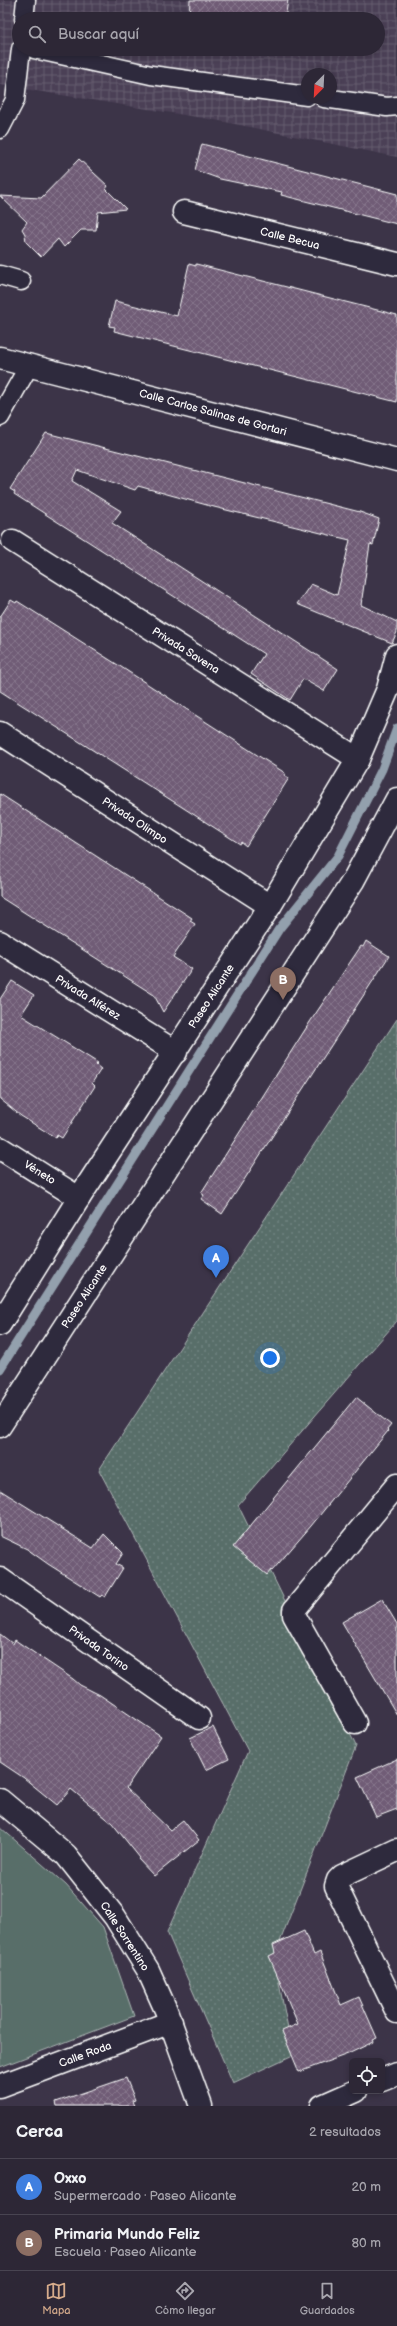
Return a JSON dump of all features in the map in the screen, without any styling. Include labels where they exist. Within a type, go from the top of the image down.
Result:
[{"type":"street","name":"Calle Becua","points":[[184,212],[397,264]]},
{"type":"street","name":"Calle Carlos Salinas de Gortari","points":[[0,358],[30,364],[397,460]]},
{"type":"street","name":"Privada Savena","points":[[13,541],[358,759]]},
{"type":"street","name":"Paseo Alicante","points":[[0,1324],[79,1198],[176,1052],[270,906],[358,759],[392,690],[397,655]]},
{"type":"street","name":"Privada Olimpo","points":[[0,733],[270,906]]},
{"type":"street","name":"Paseo Alicante","points":[[0,1426],[353,881],[397,798]]},
{"type":"street","name":"Privada Alférez","points":[[0,942],[176,1052]]},
{"type":"street","name":"Véneto","points":[[0,1148],[79,1198]]},
{"type":"street","points":[[355,1723],[294,1615],[294,1610],[397,1485]]},
{"type":"street","name":"Privada Torino","points":[[0,1579],[199,1718]]},
{"type":"street","name":"Calle Sorrentino","points":[[0,1800],[66,1855],[114,1917],[148,1970],[171,2022],[201,2106]]},
{"type":"street","points":[[397,1850],[342,1876],[338,1880],[336,1886],[397,2012]]},
{"type":"street","name":"Calle Roda","points":[[0,2086],[171,2022]]},
{"type":"street","points":[[385,2079],[397,2074]]},
{"type":"street","points":[[322,2106],[349,2094]]},
{"type":"lane","points":[[25,12],[26,0]]},
{"type":"lane","points":[[0,129],[15,100],[20,56]]},
{"type":"lane","points":[[66,56],[151,75],[301,95]]},
{"type":"lane","points":[[337,100],[388,107],[397,106]]},
{"type":"lane","points":[[0,275],[22,281]]},
{"type":"lane","points":[[0,417],[30,364]]},
{"type":"shaded area","points":[[0,0],[397,0],[397,157],[215,120],[0,85]]},
{"type":"green space","points":[[397,1019],[397,1321],[238,1505],[356,1746],[274,1957],[293,2055],[233,2083],[167,1932],[248,1751],[99,1470]]},
{"type":"green space","points":[[0,1827],[66,1885],[103,1927],[134,2016],[0,2067]]},
{"type":"building","points":[[190,0],[288,0],[286,12],[189,12]]},
{"type":"building","points":[[202,144],[397,194],[397,224],[281,195],[282,192],[220,179],[195,170]]},
{"type":"building","points":[[79,159],[108,186],[106,189],[126,209],[98,212],[96,230],[81,230],[64,247],[58,239],[41,257],[26,242],[25,234],[22,229],[27,222],[0,196],[41,198]]},
{"type":"building","points":[[189,264],[196,266],[196,264],[397,315],[397,402],[114,331],[115,327],[109,326],[115,301],[177,316]]},
{"type":"building","points":[[46,433],[360,512],[379,519],[373,545],[370,544],[361,605],[397,622],[397,632],[392,643],[297,604],[311,584],[337,595],[350,540],[214,507],[138,486],[135,490],[77,470],[72,481],[121,511],[112,523],[338,669],[324,691],[303,679],[290,700],[251,674],[264,654],[14,494],[15,492],[10,489]]},
{"type":"building","points":[[11,600],[16,603],[17,601],[285,773],[284,775],[289,778],[246,846],[241,842],[240,844],[0,691],[0,617]]},
{"type":"building","points":[[0,794],[192,918],[190,921],[195,924],[173,957],[192,969],[163,1012],[154,995],[0,897]]},
{"type":"building","points":[[366,941],[389,956],[222,1214],[201,1199],[204,1195],[201,1193],[310,1022],[361,946],[363,947]]},
{"type":"building","points":[[12,981],[34,995],[21,1015],[98,1063],[96,1065],[101,1069],[92,1083],[95,1086],[62,1138],[57,1135],[56,1138],[21,1116],[0,1099],[0,999]]},
{"type":"building","points":[[356,1397],[391,1425],[387,1430],[388,1431],[311,1526],[267,1575],[233,1547]]},
{"type":"building","points":[[0,1490],[93,1548],[104,1534],[123,1553],[116,1564],[123,1568],[105,1597],[102,1595],[100,1597],[27,1549],[0,1536]]},
{"type":"building","points":[[382,1599],[397,1624],[397,1715],[342,1622]]},
{"type":"building","points":[[0,1634],[13,1644],[15,1640],[80,1685],[100,1695],[161,1736],[126,1788],[170,1830],[183,1820],[199,1840],[154,1876],[138,1859],[140,1858],[112,1823],[71,1789],[57,1805],[24,1778],[0,1762]]},
{"type":"building","points":[[213,1727],[229,1759],[206,1770],[190,1738]]},
{"type":"building","points":[[397,1759],[397,1809],[376,1817],[357,1777]]},
{"type":"building","points":[[304,1931],[314,1955],[320,1952],[341,2005],[359,1997],[377,2038],[372,2040],[373,2042],[348,2054],[299,2072],[282,2031],[298,2024],[269,1956],[275,1953],[273,1945]]},
{"type":"building","points":[[126,2078],[135,2100],[132,2101],[134,2106],[57,2106],[56,2102]]},
{"type":"waterway","points":[[0,1369],[279,929],[338,856],[382,769],[397,728]]},
{"type":"place","name":"Primaria Mundo Feliz","points":[[283,1000]]},
{"type":"place","name":"Oxxo","points":[[216,1278]]}]
